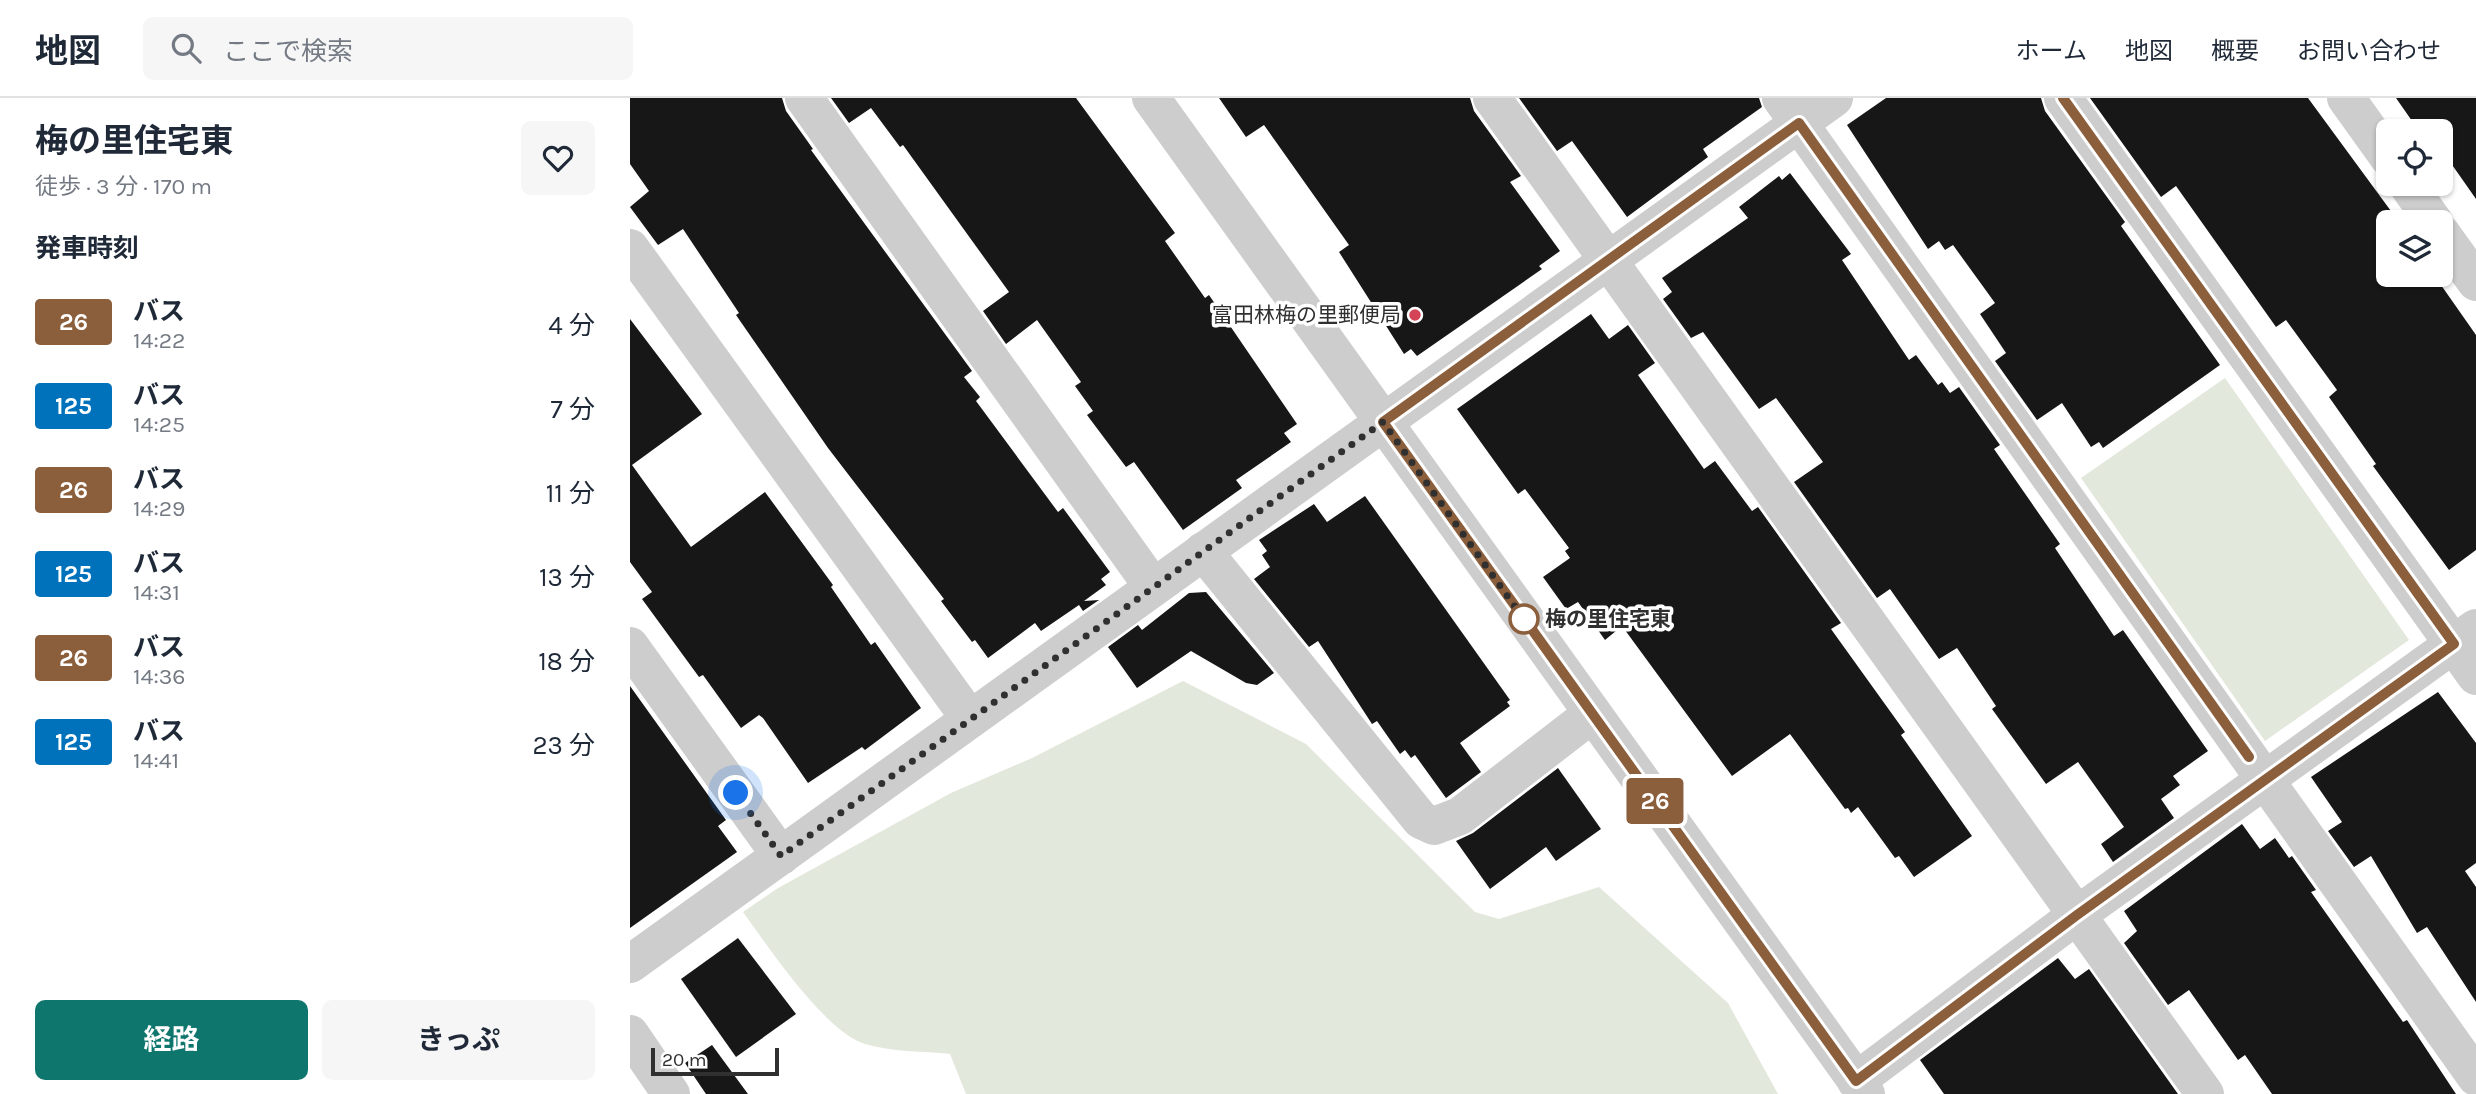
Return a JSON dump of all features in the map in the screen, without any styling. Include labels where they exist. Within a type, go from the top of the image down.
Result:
[{"type":"street","points":[[804,98],[1153,587]]},
{"type":"street","points":[[1151,98],[1861,1087],[2077,915],[2465,636]]},
{"type":"street","points":[[1492,98],[2205,1094]]},
{"type":"street","points":[[630,964],[1608,260],[1790,111],[1834,98]]},
{"type":"street","points":[[2063,98],[2465,636],[2476,676]]},
{"type":"street","points":[[2346,98],[2376,140]]},
{"type":"street","points":[[1790,111],[2476,1077]]},
{"type":"street","points":[[630,248],[970,719]]},
{"type":"street","points":[[2453,250],[2476,282]]},
{"type":"street","points":[[1203,551],[1406,804],[1420,820],[1434,826],[1460,816],[1592,714]]},
{"type":"street","points":[[630,646],[781,856]]},
{"type":"street","points":[[630,1034],[671,1094]]},
{"type":"shaded area","points":[[2225,378],[2409,640],[2265,741],[2081,478]]},
{"type":"shaded area","points":[[1183,681],[1306,744],[1475,912],[1499,919],[1599,887],[1728,1003],[1778,1094],[966,1094],[950,1054],[875,1047],[849,1036],[833,1023],[798,986],[743,912],[778,888],[951,793],[1032,758]]},
{"type":"building","points":[[630,98],[782,98],[786,111],[813,149],[811,150],[972,371],[964,377],[980,397],[976,401],[1058,512],[1063,508],[1110,572],[1101,579],[1106,585],[1084,601],[1099,600],[1083,611],[1079,605],[1041,631],[1035,623],[988,658],[975,640],[972,642],[941,601],[944,599],[828,448],[736,315],[739,313],[683,229],[658,245],[630,207],[649,191],[630,164]]},
{"type":"building","points":[[831,98],[1076,98],[1175,233],[1165,241],[1205,298],[1209,295],[1297,424],[1284,433],[1291,442],[1236,480],[1242,488],[1183,530],[1134,462],[1126,467],[1087,415],[1093,411],[1075,386],[1081,382],[1037,320],[1006,344],[983,311],[1009,292],[903,145],[900,147],[871,108],[849,123]]},
{"type":"building","points":[[1219,98],[1470,98],[1474,111],[1521,176],[1510,182],[1560,251],[1539,266],[1542,269],[1417,356],[1411,349],[1404,354],[1339,252],[1349,245],[1264,125],[1246,137]]},
{"type":"building","points":[[1519,98],[1759,98],[1762,107],[1703,149],[1708,157],[1627,217],[1572,141],[1557,151]]},
{"type":"building","points":[[1886,98],[2041,98],[2045,111],[2125,222],[2121,226],[2220,365],[2103,448],[2099,442],[2091,447],[2062,403],[2037,420],[1995,361],[2006,353],[1980,314],[1995,303],[1953,245],[1945,250],[1939,241],[1928,249],[1847,125]]},
{"type":"building","points":[[2090,98],[2308,98],[2376,191],[2376,196],[2380,196],[2390,210],[2376,210],[2376,287],[2442,287],[2476,335],[2476,550],[2449,570],[2373,466],[2376,464],[2329,397],[2337,390],[2286,320],[2276,327],[2176,186],[2161,197]]},
{"type":"building","points":[[2396,98],[2476,98],[2476,199],[2453,166],[2453,119],[2411,119]]},
{"type":"building","points":[[1790,173],[1851,254],[1842,260],[1909,360],[1916,355],[1938,385],[1942,382],[1950,393],[1959,387],[2000,445],[1994,449],[2060,544],[2055,548],[2114,636],[2123,630],[2208,751],[2173,776],[2180,785],[2161,799],[2174,818],[2113,862],[2101,844],[2124,827],[2078,762],[2046,784],[1992,709],[1996,706],[1957,648],[1939,659],[1890,589],[1877,598],[1794,482],[1823,462],[1776,398],[1759,409],[1703,332],[1691,338],[1663,299],[1672,292],[1662,278],[1748,218],[1739,207],[1779,176],[1782,180]]},
{"type":"building","points":[[1591,314],[1609,339],[1628,325],[1655,363],[1638,375],[1704,469],[1715,461],[1752,511],[1758,507],[1841,623],[1831,629],[1905,732],[1901,735],[1972,836],[1914,877],[1899,856],[1895,858],[1858,807],[1851,813],[1848,808],[1845,809],[1790,734],[1732,776],[1622,626],[1605,640],[1578,602],[1566,609],[1543,577],[1570,558],[1565,551],[1569,548],[1525,489],[1518,494],[1457,409]]},
{"type":"building","points":[[630,319],[702,414],[632,465],[691,547],[765,492],[833,585],[831,587],[871,645],[875,642],[921,708],[865,750],[862,747],[808,783],[763,718],[759,715],[741,728],[703,675],[699,677],[642,599],[652,592],[630,562]]},
{"type":"building","points":[[1365,496],[1510,700],[1507,702],[1510,706],[1460,743],[1481,772],[1446,798],[1415,755],[1411,758],[1405,750],[1400,754],[1377,721],[1372,724],[1318,641],[1309,647],[1254,579],[1270,567],[1262,555],[1267,551],[1259,540],[1314,504],[1327,522]]},
{"type":"building","points":[[1206,592],[1274,673],[1257,685],[1246,683],[1191,651],[1137,688],[1108,647],[1138,625],[1142,630],[1189,593]]},
{"type":"building","points":[[630,686],[726,820],[718,826],[737,852],[630,928]]},
{"type":"building","points":[[2438,692],[2476,743],[2476,863],[2465,871],[2476,887],[2476,1002],[2427,927],[2417,933],[2371,856],[2354,867],[2328,831],[2342,822],[2311,777]]},
{"type":"building","points":[[1558,768],[1601,829],[1556,861],[1546,847],[1490,889],[1456,841],[1473,833]]},
{"type":"building","points":[[2242,824],[2260,849],[2275,838],[2289,858],[2292,856],[2316,890],[2311,892],[2403,1022],[2407,1020],[2456,1094],[2272,1094],[2245,1055],[2238,1060],[2189,990],[2168,1005],[2124,943],[2137,931],[2124,911]]},
{"type":"building","points":[[738,938],[796,1014],[736,1057],[681,979]]},
{"type":"building","points":[[2058,958],[2075,979],[2089,969],[2178,1094],[1944,1094],[1920,1060]]},
{"type":"building","points":[[712,1045],[748,1094],[706,1094],[685,1063]]},
{"type":"bus line","name":"26","points":[[2063,98],[2454,644],[2077,915],[1856,1081],[1383,422],[1799,123],[2249,757]]},
{"type":"place","name":"富田林梅の里郵便局","points":[[1415,315]]},
{"type":"place","name":"梅の里住宅東","points":[[1524,619]]},
{"type":"route","points":[[736,793],[781,856],[1383,422],[1528,625],[1524,619]]}]
